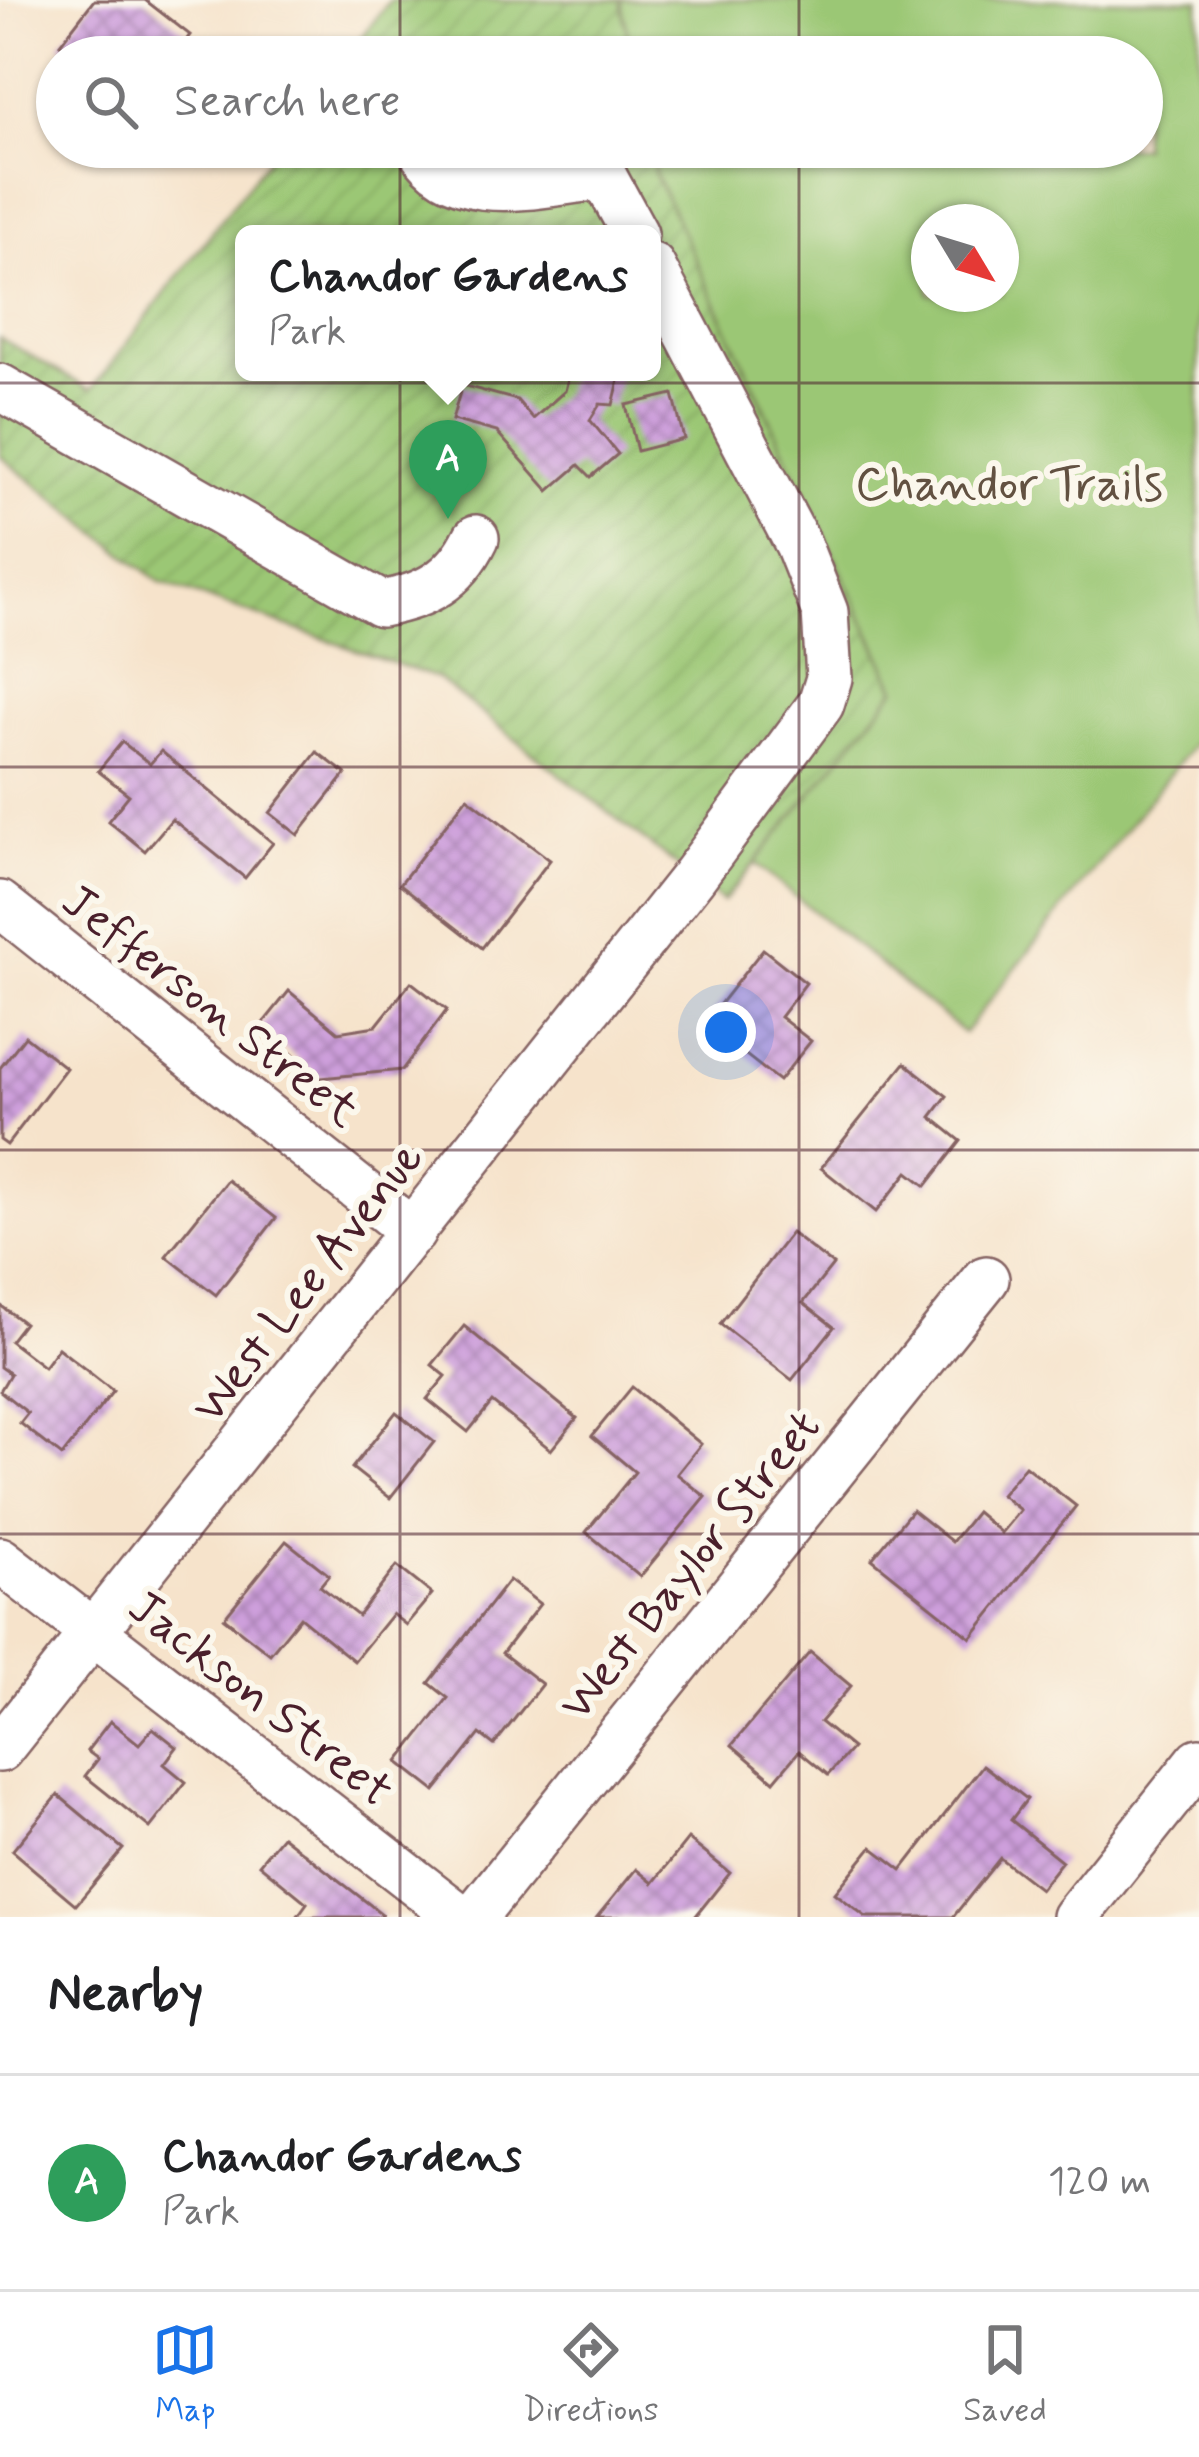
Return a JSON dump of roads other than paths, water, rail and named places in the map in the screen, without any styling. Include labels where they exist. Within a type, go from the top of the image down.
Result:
[{"type":"street","points":[[436,168],[476,190],[566,168]]},
{"type":"street","points":[[594,168],[629,225]]},
{"type":"street","name":"West Lee Avenue","points":[[0,1749],[693,877],[821,704],[830,648],[825,612],[798,544],[661,283]]},
{"type":"street","points":[[0,387],[381,604],[419,597],[448,578],[462,568],[476,538]]},
{"type":"street","name":"Jefferson Street","points":[[3,912],[413,1232]]},
{"type":"street","name":"West Baylor Street","points":[[474,1917],[986,1279]]},
{"type":"street","name":"Jackson Street","points":[[0,1560],[460,1917]]},
{"type":"street","points":[[1075,1917],[1199,1761]]},
{"type":"place","name":"Chandor Gardens","points":[[448,519]]},
{"type":"park label","name":"Chandor Trails","points":[[1009,482]]}]
